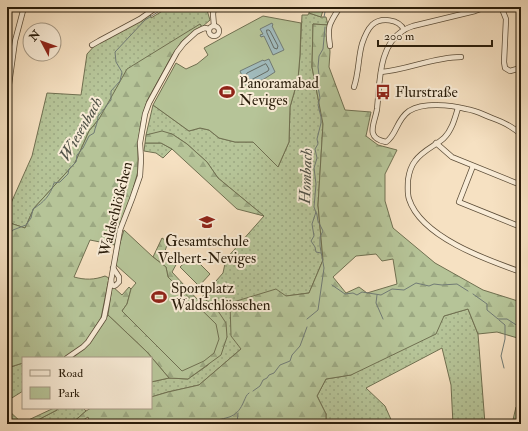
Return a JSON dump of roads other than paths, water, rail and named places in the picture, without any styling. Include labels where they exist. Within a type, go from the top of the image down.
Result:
[{"type":"street","points":[[7,100],[15,41],[24,7]]},
{"type":"street","points":[[92,45],[140,19],[157,7]]},
{"type":"street","name":"Waldschlößchen","points":[[68,357],[88,342],[104,318],[108,303],[120,230],[140,176],[140,144],[145,114],[149,103],[177,52],[184,43],[196,32],[206,28],[212,28],[213,7]]},
{"type":"street","points":[[330,46],[328,34],[330,22],[340,7]]},
{"type":"street","points":[[486,7],[413,26],[404,30],[394,38],[384,57],[376,116],[372,126],[372,133],[378,140],[386,142],[392,137],[404,115],[414,109],[443,105],[467,109],[496,120],[514,128],[521,135]]},
{"type":"street","points":[[500,7],[506,19],[504,62],[506,68],[510,71],[521,66]]},
{"type":"street","points":[[354,87],[362,44],[371,26],[377,22],[386,20],[398,22],[404,30]]},
{"type":"street","points":[[381,72],[392,72],[434,60],[461,57]]},
{"type":"street","points":[[458,108],[453,124],[444,137],[425,150],[416,159],[409,175],[409,198],[415,212],[426,224],[450,242],[474,255],[520,270]]},
{"type":"street","points":[[436,143],[452,156],[521,185]]},
{"type":"street","points":[[473,166],[459,202],[521,227]]},
{"type":"street","points":[[111,280],[112,285],[114,286],[119,282],[119,277],[113,268]]},
{"type":"water","points":[[272,23],[272,26],[284,50],[273,55],[264,36],[261,37],[260,35],[263,34],[260,29]]},
{"type":"water","points":[[269,59],[275,72],[247,87],[240,71],[263,60]]},
{"type":"waterway","name":"Wiesenbach","points":[[7,237],[13,230],[26,225],[31,218],[33,209],[51,192],[54,183],[60,182],[68,174],[69,169],[76,162],[77,155],[83,148],[89,136],[94,133],[98,116],[111,100],[111,91],[120,81],[122,72],[116,62],[115,52],[145,20],[166,7]]},
{"type":"waterway","name":"Hombach","points":[[324,17],[326,7]]},
{"type":"waterway","name":"Hombach","points":[[307,319],[318,310],[324,268],[320,246],[320,237],[323,231],[314,207],[316,184],[314,168],[317,158],[315,149],[318,144],[317,139],[321,123],[318,105],[320,98],[317,81],[319,75],[318,67],[319,56],[323,49],[325,27]]},
{"type":"waterway","points":[[316,212],[312,224],[314,236],[311,241],[316,252],[321,253]]},
{"type":"waterway","points":[[332,285],[345,294],[353,293],[357,295],[362,292],[381,295],[392,289],[404,290],[416,283],[429,286],[434,284],[457,284],[468,291]]},
{"type":"waterway","points":[[473,294],[487,304],[487,310],[498,319],[507,319],[521,328]]},
{"type":"waterway","points":[[377,295],[376,303],[383,319]]},
{"type":"waterway","points":[[499,320],[505,325],[505,339],[501,356],[504,368]]},
{"type":"waterway","name":"Hombach","points":[[253,391],[260,386],[263,380],[274,373],[280,365],[290,361],[292,355],[300,346],[307,327]]},
{"type":"waterway","name":"Hombach","points":[[211,424],[213,421],[235,414],[249,393]]},
{"type":"waterway","points":[[237,424],[238,413]]},
{"type":"waterway","name":"Hombach","points":[[178,424],[187,422],[188,424]]},
{"type":"waterway","name":"Hombach","points":[[195,424],[204,424]]},
{"type":"place","name":"Panoramabad Neviges","points":[[227,92]]},
{"type":"place","name":"Flurstraße","points":[[383,92]]},
{"type":"place","name":"Gesamtschule Velbert-Neviges","points":[[207,222]]},
{"type":"place","name":"Sportplatz Waldschlösschen","points":[[159,297]]}]
